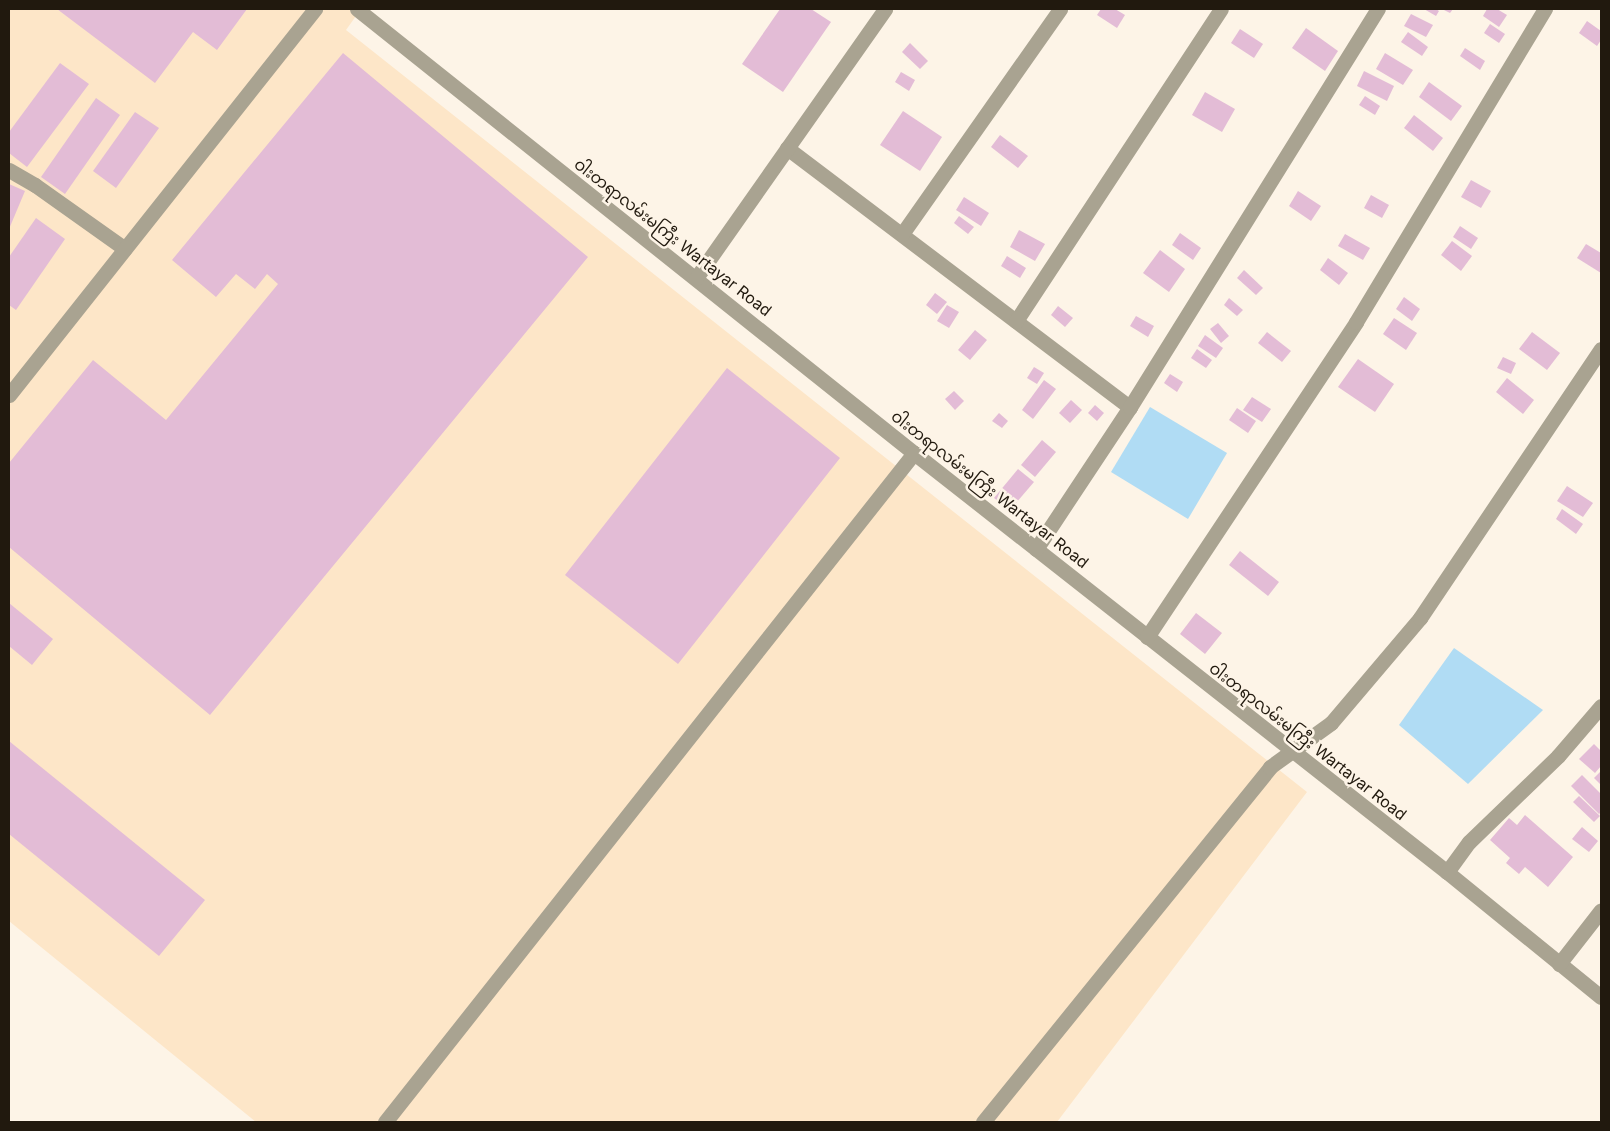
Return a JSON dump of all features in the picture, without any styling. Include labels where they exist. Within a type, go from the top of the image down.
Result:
[{"type":"street","points":[[9,395],[315,9]]},
{"type":"street","name":"ဝါးတရာလမ်းမကြီး Wartayar Road","points":[[357,9],[914,453],[1447,872],[1601,997]]},
{"type":"street","points":[[696,278],[885,9]]},
{"type":"street","points":[[902,234],[1060,9]]},
{"type":"street","points":[[1016,321],[1222,9]]},
{"type":"street","points":[[1036,549],[1130,407],[1378,9]]},
{"type":"street","points":[[1148,637],[1356,322],[1545,9]]},
{"type":"street","points":[[787,148],[1130,407]]},
{"type":"street","points":[[9,170],[35,185],[125,249]]},
{"type":"street","points":[[983,1122],[1270,767],[1331,723],[1420,618],[1601,349]]},
{"type":"street","points":[[385,1122],[914,453]]},
{"type":"street","points":[[1447,872],[1469,842],[1552,762],[1601,706]]},
{"type":"street","points":[[1559,964],[1601,910]]},
{"type":"shaded area","points":[[9,9],[361,9],[346,30],[1307,792],[1057,1122],[256,1122],[9,921]]},
{"type":"water","points":[[1150,407],[1227,453],[1188,519],[1111,472]]},
{"type":"water","points":[[1454,648],[1543,710],[1468,784],[1399,725]]},
{"type":"building","points":[[57,9],[247,9],[217,50],[193,32],[155,83]]},
{"type":"building","points":[[780,9],[811,9],[831,22],[783,92],[742,64]]},
{"type":"building","points":[[1101,9],[1115,9],[1125,15],[1117,28],[1097,15]]},
{"type":"building","points":[[1424,9],[1436,9],[1439,11],[1436,16]]},
{"type":"building","points":[[1442,9],[1453,9],[1450,13]]},
{"type":"building","points":[[1487,9],[1497,9],[1507,15],[1499,27],[1483,16]]},
{"type":"building","points":[[1411,14],[1433,25],[1426,37],[1404,26]]},
{"type":"building","points":[[1587,21],[1601,31],[1601,40],[1597,46],[1579,33]]},
{"type":"building","points":[[1490,24],[1505,34],[1499,43],[1484,33]]},
{"type":"building","points":[[1306,28],[1338,51],[1325,71],[1292,48]]},
{"type":"building","points":[[1240,29],[1263,44],[1254,58],[1231,43]]},
{"type":"building","points":[[1408,32],[1428,47],[1422,56],[1401,42]]},
{"type":"building","points":[[910,43],[928,61],[920,69],[902,52]]},
{"type":"building","points":[[1465,48],[1485,61],[1480,70],[1460,56]]},
{"type":"building","points":[[343,53],[588,257],[210,715],[9,547],[9,463],[93,360],[166,420],[278,284],[267,274],[255,289],[236,274],[216,297],[172,260]]},
{"type":"building","points":[[1385,53],[1413,70],[1403,85],[1376,69]]},
{"type":"building","points":[[60,63],[89,84],[27,167],[9,153],[9,132]]},
{"type":"building","points":[[1364,71],[1394,86],[1387,101],[1357,86]]},
{"type":"building","points":[[901,72],[915,80],[909,91],[895,82]]},
{"type":"building","points":[[1429,82],[1462,106],[1451,121],[1419,97]]},
{"type":"building","points":[[1205,92],[1235,109],[1222,132],[1192,115]]},
{"type":"building","points":[[1365,96],[1380,106],[1375,115],[1359,105]]},
{"type":"building","points":[[96,98],[120,115],[65,194],[41,177]]},
{"type":"building","points":[[903,111],[942,137],[920,171],[880,145]]},
{"type":"building","points":[[135,112],[159,128],[116,188],[93,171]]},
{"type":"building","points":[[1414,115],[1443,138],[1433,151],[1404,128]]},
{"type":"building","points":[[1000,135],[1028,156],[1018,168],[991,147]]},
{"type":"building","points":[[1471,180],[1491,191],[1481,208],[1461,197]]},
{"type":"building","points":[[9,184],[25,191],[9,229]]},
{"type":"building","points":[[1298,191],[1321,206],[1311,221],[1289,206]]},
{"type":"building","points":[[1371,195],[1389,205],[1382,218],[1364,208]]},
{"type":"building","points":[[964,197],[989,213],[981,226],[956,210]]},
{"type":"building","points":[[959,216],[974,227],[968,234],[954,223]]},
{"type":"building","points":[[36,218],[65,239],[16,310],[9,305],[9,257]]},
{"type":"building","points":[[1460,226],[1478,238],[1471,249],[1453,237]]},
{"type":"building","points":[[1019,230],[1045,244],[1035,261],[1010,247]]},
{"type":"building","points":[[1180,233],[1201,248],[1193,260],[1172,245]]},
{"type":"building","points":[[1345,234],[1370,248],[1363,260],[1338,246]]},
{"type":"building","points":[[1452,241],[1472,256],[1461,271],[1441,255]]},
{"type":"building","points":[[1586,244],[1601,253],[1601,273],[1577,258]]},
{"type":"building","points":[[1160,250],[1185,269],[1169,292],[1143,273]]},
{"type":"building","points":[[1007,256],[1026,268],[1020,278],[1001,266]]},
{"type":"building","points":[[1328,258],[1348,273],[1339,285],[1320,270]]},
{"type":"building","points":[[1244,270],[1263,288],[1256,295],[1237,278]]},
{"type":"building","points":[[935,293],[947,302],[937,314],[926,305]]},
{"type":"building","points":[[1404,297],[1420,309],[1412,321],[1396,309]]},
{"type":"building","points":[[1229,298],[1243,310],[1237,316],[1224,305]]},
{"type":"building","points":[[947,305],[959,312],[949,328],[937,321]]},
{"type":"building","points":[[1058,306],[1073,318],[1065,327],[1051,315]]},
{"type":"building","points":[[1136,316],[1154,326],[1148,337],[1130,326]]},
{"type":"building","points":[[1394,318],[1417,333],[1406,350],[1383,334]]},
{"type":"building","points":[[1218,323],[1229,336],[1221,343],[1210,329]]},
{"type":"building","points":[[975,330],[987,340],[970,360],[958,350]]},
{"type":"building","points":[[1267,332],[1291,351],[1282,362],[1258,343]]},
{"type":"building","points":[[1532,332],[1560,353],[1547,370],[1519,349]]},
{"type":"building","points":[[1205,335],[1223,348],[1216,358],[1198,346]]},
{"type":"building","points":[[1197,349],[1212,360],[1206,368],[1191,358]]},
{"type":"building","points":[[1503,357],[1516,363],[1511,374],[1497,368]]},
{"type":"building","points":[[1358,359],[1394,384],[1375,412],[1338,387]]},
{"type":"building","points":[[1034,367],[1044,373],[1037,384],[1027,378]]},
{"type":"building","points":[[727,368],[840,458],[678,664],[565,575]]},
{"type":"building","points":[[1170,374],[1183,382],[1177,392],[1164,383]]},
{"type":"building","points":[[1507,378],[1534,400],[1523,414],[1496,392]]},
{"type":"building","points":[[1044,380],[1056,389],[1033,419],[1022,410]]},
{"type":"building","points":[[954,391],[964,401],[955,410],[945,399]]},
{"type":"building","points":[[1252,397],[1271,409],[1262,422],[1243,410]]},
{"type":"building","points":[[1071,400],[1082,410],[1070,423],[1059,413]]},
{"type":"building","points":[[1095,405],[1104,413],[1097,421],[1088,413]]},
{"type":"building","points":[[1237,408],[1256,421],[1248,433],[1229,420]]},
{"type":"building","points":[[999,413],[1008,421],[1002,428],[992,421]]},
{"type":"building","points":[[1042,440],[1056,452],[1035,477],[1021,465]]},
{"type":"building","points":[[1018,469],[1034,482],[1010,510],[994,498]]},
{"type":"building","points":[[1567,486],[1593,503],[1583,517],[1557,501]]},
{"type":"building","points":[[1562,509],[1583,524],[1576,534],[1556,519]]},
{"type":"building","points":[[1240,551],[1279,582],[1268,596],[1229,565]]},
{"type":"building","points":[[9,603],[53,639],[32,665],[9,646]]},
{"type":"building","points":[[1196,613],[1222,633],[1205,654],[1180,634]]},
{"type":"building","points":[[9,741],[205,900],[159,956],[9,834]]},
{"type":"building","points":[[1594,744],[1601,751],[1601,766],[1595,773],[1579,759]]},
{"type":"building","points":[[1601,771],[1601,785],[1594,778]]},
{"type":"building","points":[[1582,775],[1601,794],[1601,812],[1599,814],[1571,786]]},
{"type":"building","points":[[1579,796],[1600,816],[1594,822],[1573,802]]},
{"type":"building","points":[[1525,815],[1573,857],[1548,887],[1525,867],[1519,874],[1506,863],[1510,858],[1490,840],[1509,818],[1517,825]]},
{"type":"building","points":[[1582,827],[1598,841],[1589,852],[1572,839]]}]
